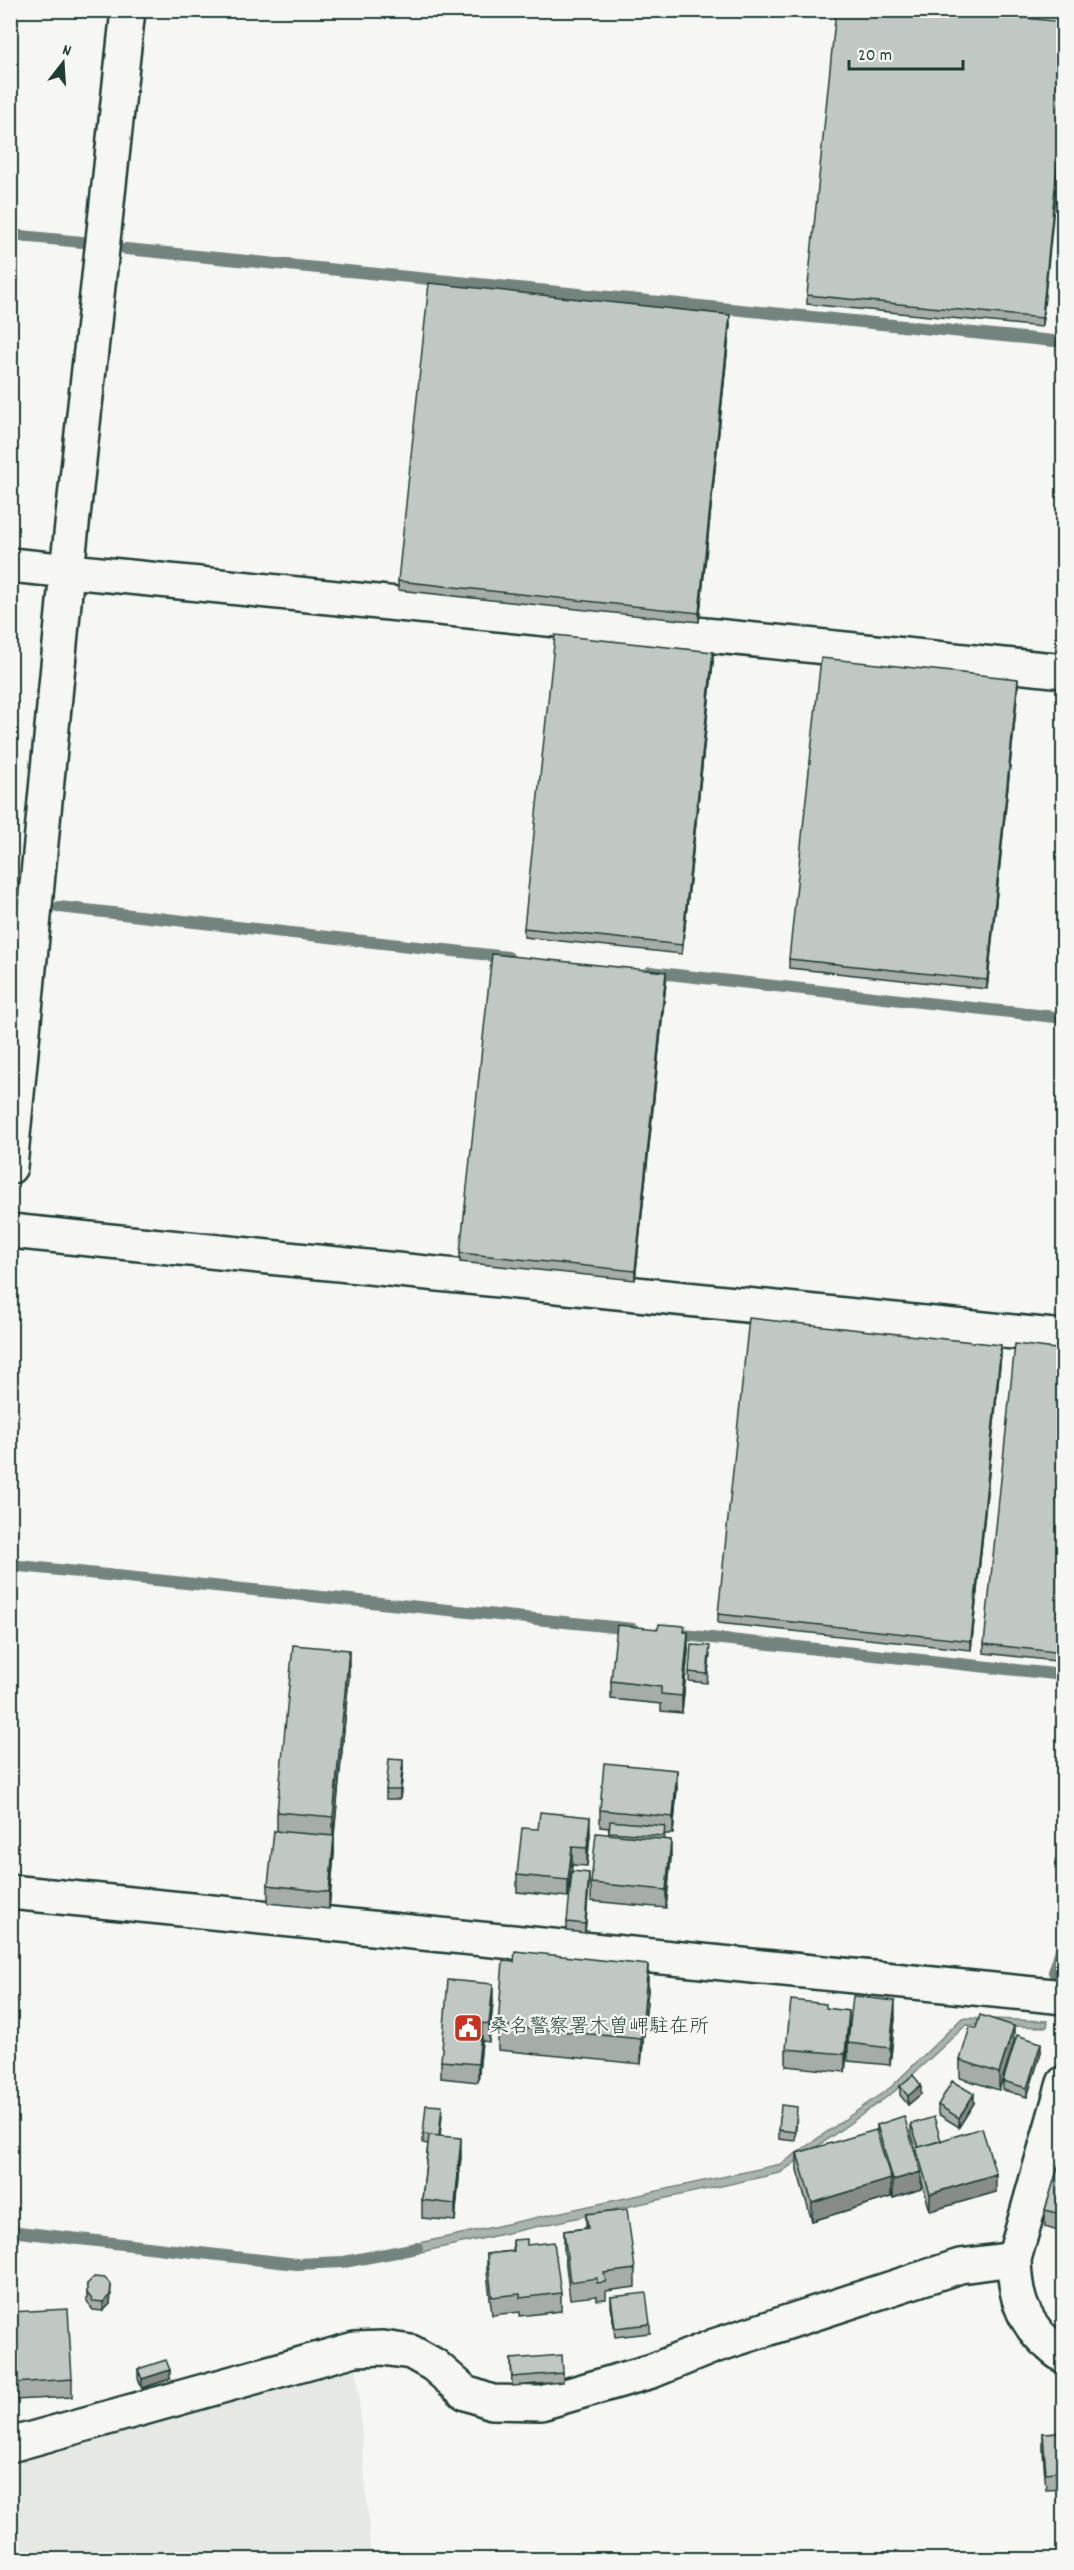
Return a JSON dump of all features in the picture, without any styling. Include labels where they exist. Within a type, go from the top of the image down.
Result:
[{"type":"street","points":[[10,1167],[67,571],[128,10]]},
{"type":"street","points":[[10,565],[1064,671]]},
{"type":"street","points":[[10,1232],[1064,1337]]},
{"type":"street","points":[[10,1892],[1064,1997]]},
{"type":"street","points":[[1064,2083],[1014,2259],[1019,2306],[1032,2328],[1064,2356]]},
{"type":"street","points":[[10,2445],[355,2349],[383,2348],[411,2352],[434,2365],[466,2393],[492,2402],[541,2403],[652,2371],[714,2346],[960,2266],[1014,2259]]},
{"type":"shaded area","points":[[962,2018],[1048,2021],[1047,2027],[966,2025],[895,2091],[780,2173],[412,2254],[403,2251],[411,2245],[781,2164],[891,2087]]},
{"type":"shaded area","points":[[356,2358],[371,2559],[11,2560],[11,2462]]},
{"type":"building","points":[[836,10],[946,10],[1064,22],[1064,98],[1042,318],[807,295]]},
{"type":"building","points":[[429,283],[730,315],[699,613],[398,581]]},
{"type":"building","points":[[555,635],[713,652],[682,945],[524,928]]},
{"type":"building","points":[[821,658],[1018,679],[987,980],[789,959]]},
{"type":"building","points":[[492,954],[666,972],[635,1271],[460,1253]]},
{"type":"building","points":[[749,1318],[1001,1345],[971,1641],[718,1614]]},
{"type":"building","points":[[1015,1344],[1064,1350],[1064,1653],[984,1644]]},
{"type":"building","points":[[659,1624],[685,1626],[684,1632],[688,1632],[682,1696],[661,1694],[661,1687],[611,1681],[617,1625],[658,1629]]},
{"type":"building","points":[[293,1645],[349,1650],[333,1817],[277,1812]]},
{"type":"building","points":[[691,1645],[710,1646],[707,1674],[689,1672]]},
{"type":"building","points":[[389,1759],[403,1760],[400,1790],[386,1790]]},
{"type":"building","points":[[604,1763],[677,1770],[673,1817],[600,1810]]},
{"type":"building","points":[[540,1812],[590,1817],[587,1848],[572,1847],[568,1880],[517,1875],[522,1828],[538,1829]]},
{"type":"building","points":[[610,1821],[665,1826],[664,1836],[609,1832]]},
{"type":"building","points":[[274,1831],[334,1836],[329,1892],[268,1885]]},
{"type":"building","points":[[596,1833],[671,1840],[666,1890],[591,1883]]},
{"type":"building","points":[[572,1871],[589,1873],[585,1924],[567,1922]]},
{"type":"building","points":[[515,1951],[648,1965],[641,2039],[498,2025],[503,1961],[514,1962]]},
{"type":"building","points":[[448,1980],[493,1984],[489,2024],[482,2023],[478,2064],[441,2061]]},
{"type":"building","points":[[853,1996],[895,2001],[890,2048],[848,2043]]},
{"type":"building","points":[[791,2000],[826,2004],[826,2008],[849,2011],[845,2054],[786,2049]]},
{"type":"building","points":[[980,2015],[1014,2026],[999,2073],[960,2060],[970,2027],[976,2028]]},
{"type":"building","points":[[1017,2035],[1041,2043],[1027,2088],[1003,2081]]},
{"type":"building","points":[[913,2075],[921,2085],[908,2096],[900,2086]]},
{"type":"building","points":[[952,2081],[974,2094],[959,2118],[938,2105]]},
{"type":"building","points":[[426,2105],[442,2106],[439,2136],[423,2134]]},
{"type":"building","points":[[781,2105],[797,2107],[795,2132],[779,2130]]},
{"type":"building","points":[[904,2116],[921,2172],[893,2180],[877,2125]]},
{"type":"building","points":[[934,2117],[941,2141],[919,2147],[911,2124]]},
{"type":"building","points":[[982,2128],[996,2174],[930,2194],[916,2148]]},
{"type":"building","points":[[876,2130],[891,2179],[812,2203],[797,2153]]},
{"type":"building","points":[[429,2135],[461,2138],[455,2204],[422,2200]]},
{"type":"building","points":[[1059,2164],[1064,2165],[1064,2215],[1045,2210]]},
{"type":"building","points":[[627,2209],[635,2269],[604,2273],[606,2282],[597,2283],[597,2278],[570,2282],[564,2231],[588,2228],[586,2214]]},
{"type":"building","points":[[527,2239],[527,2245],[554,2242],[561,2293],[520,2298],[520,2294],[492,2297],[487,2254],[514,2251],[513,2240]]},
{"type":"building","points":[[94,2277],[105,2278],[111,2285],[110,2295],[103,2302],[93,2301],[87,2293],[87,2284]]},
{"type":"building","points":[[646,2293],[650,2324],[615,2328],[611,2297]]},
{"type":"building","points":[[68,2309],[72,2379],[14,2383],[10,2312]]},
{"type":"building","points":[[562,2355],[563,2373],[512,2377],[511,2359]]},
{"type":"building","points":[[166,2360],[170,2370],[142,2379],[138,2369]]},
{"type":"building","points":[[1064,2432],[1064,2471],[1046,2473],[1043,2433]]},
{"type":"waterway","points":[[10,235],[82,242]]},
{"type":"waterway","points":[[126,249],[1064,342]]},
{"type":"waterway","points":[[10,906],[17,907]]},
{"type":"waterway","points":[[59,907],[508,957]]},
{"type":"waterway","points":[[650,972],[1064,1018]]},
{"type":"waterway","points":[[10,1565],[633,1629]]},
{"type":"waterway","points":[[674,1634],[1064,1675]]},
{"type":"waterway","points":[[1054,1972],[1064,1940]]},
{"type":"waterway","points":[[10,2231],[296,2264],[344,2262],[417,2248]]},
{"type":"place","name":"桑名警察署木曽岬駐在所","points":[[468,2028]]}]
